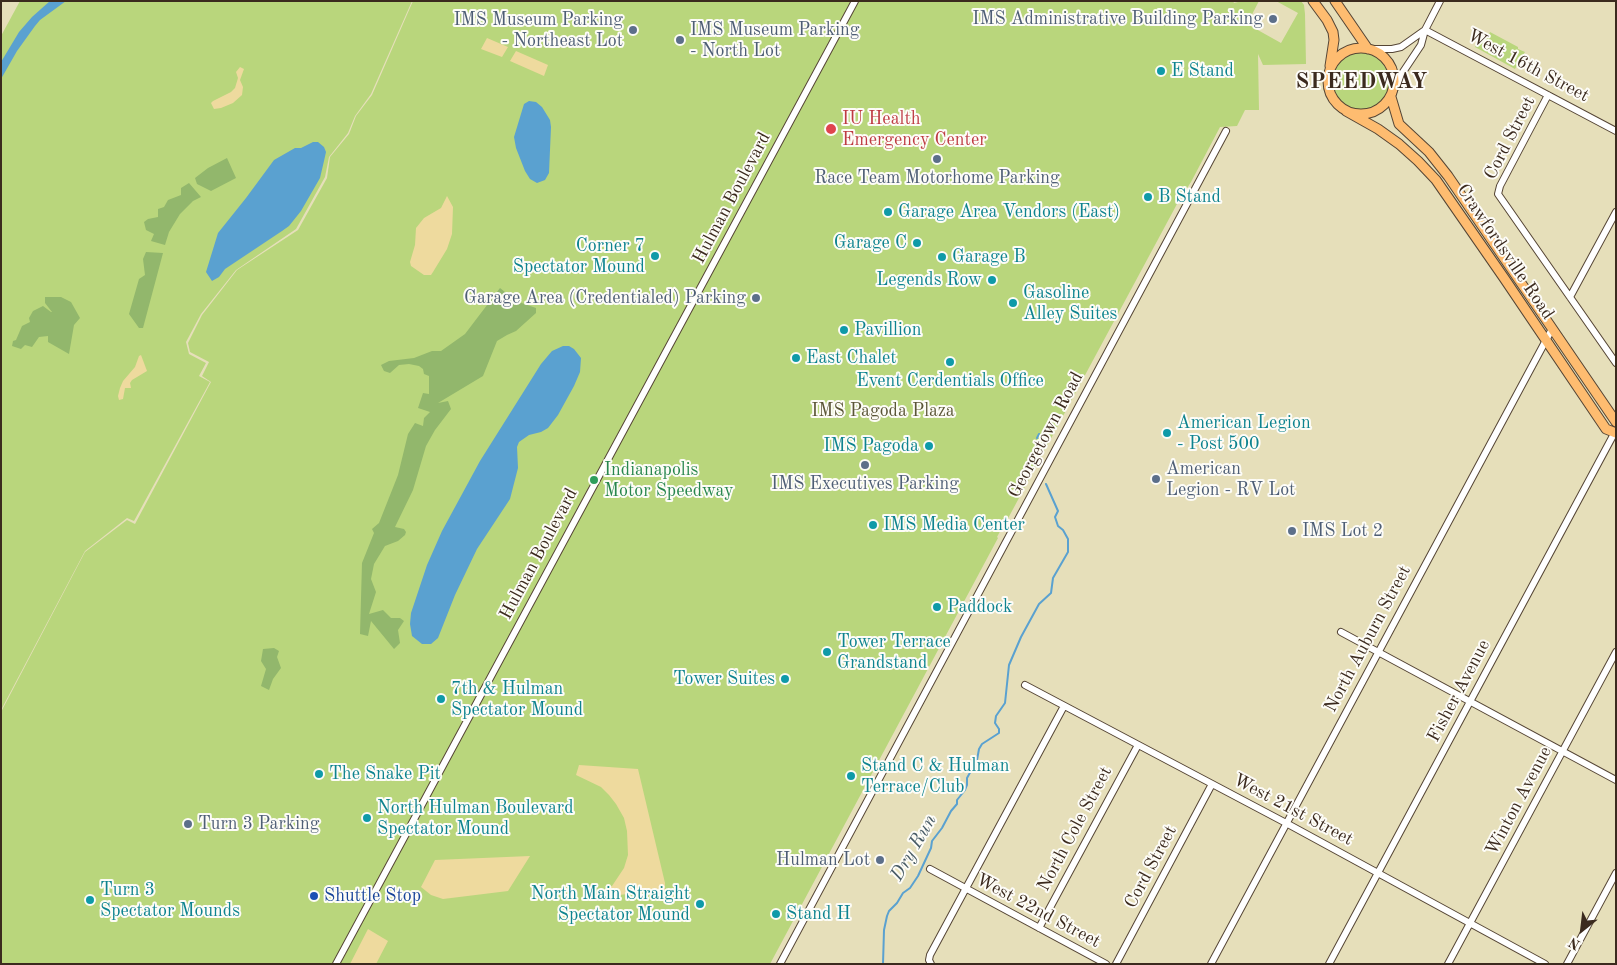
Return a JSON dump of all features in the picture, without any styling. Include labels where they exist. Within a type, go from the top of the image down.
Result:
[{"type":"main road","points":[[1312,1],[1328,20],[1333,32],[1334,45],[1328,75],[1328,84],[1330,94],[1338,106],[1359,115],[1372,113],[1384,106],[1392,94],[1394,77],[1391,68],[1383,56],[1369,49],[1354,49],[1341,55],[1334,62],[1328,75]]},
{"type":"main road","points":[[1335,1],[1369,49]]},
{"type":"main road","name":"Crawfordsville Road","points":[[1392,94],[1399,124],[1429,152],[1442,168],[1616,422]]},
{"type":"main road","name":"Crawfordsville Road","points":[[1346,111],[1378,129],[1399,144],[1436,180],[1606,429],[1616,432]]},
{"type":"street","name":"Hulman Boulevard","points":[[336,964],[855,1]]},
{"type":"street","points":[[1392,94],[1401,75],[1421,45],[1425,30],[1440,1]]},
{"type":"street","points":[[1369,49],[1400,48],[1425,30]]},
{"type":"street","name":"West 16th Street","points":[[1425,30],[1616,131]]},
{"type":"street","name":"Cord Street","points":[[1548,95],[1500,186],[1498,194],[1570,297]]},
{"type":"street","name":"Georgetown Road","points":[[780,964],[1226,132]]},
{"type":"street","points":[[1616,212],[1570,297],[1616,363]]},
{"type":"street","name":"North Auburn Street","points":[[1212,964],[1552,329]]},
{"type":"street","name":"Fisher Avenue","points":[[1329,964],[1616,432]]},
{"type":"street","points":[[1341,632],[1616,780]]},
{"type":"street","name":"Winton Avenue","points":[[1448,964],[1616,652]]},
{"type":"street","name":"West 21st Street","points":[[1025,685],[1286,823],[1545,964]]},
{"type":"street","points":[[930,963],[930,955],[1064,706]]},
{"type":"street","name":"North Cole Street","points":[[1039,928],[1138,745]]},
{"type":"street","name":"Cord Street","points":[[1116,964],[1212,784]]},
{"type":"street","name":"West 22nd Street","points":[[930,869],[1106,964]]},
{"type":"street","points":[[1567,964],[1616,873]]},
{"type":"green space","points":[[20,1],[412,1],[371,94],[355,116],[348,133],[329,157],[325,177],[296,229],[236,270],[201,314],[186,342],[189,354],[206,363],[199,376],[210,382],[134,521],[127,518],[85,551],[1,710],[1,36]]},
{"type":"green space","name":"Indianapolis Motor Speedway","points":[[413,1],[1233,1],[1234,3],[1259,1],[1247,24],[1281,43],[1298,13],[1276,1],[1301,1],[1304,5],[1305,14],[1306,64],[1263,65],[1258,54],[1259,110],[1245,110],[1237,126],[1220,127],[997,537],[770,964],[1,964],[1,712],[85,552],[127,520],[135,524],[211,382],[202,376],[209,362],[190,352],[188,343],[202,315],[237,270],[298,230],[327,178],[330,157],[349,134],[356,116],[372,95]]},
{"type":"green space","points":[[1483,31],[1489,34],[1490,32],[1525,52],[1515,69],[1475,47]]},
{"type":"green space","points":[[1354,48],[1368,48],[1380,53],[1389,62],[1394,74],[1392,94],[1385,105],[1368,114],[1354,114],[1342,109],[1333,100],[1328,88],[1328,74],[1333,62],[1342,53]]},
{"type":"green space","points":[[227,158],[236,178],[211,191],[197,184],[195,178],[208,168]]},
{"type":"green space","points":[[189,183],[201,197],[193,201],[180,214],[169,232],[165,245],[151,241],[154,234],[146,230],[144,222],[158,217],[158,209],[164,207],[168,200],[181,195],[181,188]]},
{"type":"green space","points":[[146,252],[163,253],[143,328],[139,328],[129,314],[139,279],[145,275],[143,259]]},
{"type":"green space","points":[[500,288],[516,301],[536,308],[536,313],[516,331],[497,341],[483,376],[438,403],[448,401],[451,409],[435,430],[426,446],[413,490],[395,527],[404,529],[405,535],[398,541],[385,546],[374,564],[371,579],[376,592],[369,614],[383,610],[391,618],[400,618],[404,621],[398,630],[400,643],[394,649],[371,621],[368,636],[360,634],[362,563],[374,533],[372,529],[379,523],[398,475],[408,434],[415,423],[423,426],[424,418],[430,412],[418,408],[423,393],[429,394],[429,376],[424,374],[423,369],[419,366],[399,365],[390,373],[384,371],[381,365],[389,361],[414,358],[432,351],[441,351],[465,334]]},
{"type":"green space","points":[[45,297],[61,297],[71,302],[80,318],[74,325],[69,354],[48,342],[48,336],[39,337],[32,347],[25,345],[21,349],[12,346],[22,326],[30,322],[29,318],[33,311],[43,306],[52,312],[45,303]]},
{"type":"green space","points":[[274,648],[279,651],[277,657],[281,668],[273,679],[269,690],[261,686],[266,669],[261,661],[263,649]]},
{"type":"sand","points":[[487,38],[508,47],[502,57],[481,49]]},
{"type":"sand","points":[[516,51],[548,65],[544,76],[510,61]]},
{"type":"sand","points":[[240,67],[244,69],[240,80],[243,87],[242,95],[233,103],[214,109],[211,103],[213,101],[235,88],[238,78],[236,72]]},
{"type":"sand","points":[[447,196],[453,207],[452,234],[447,249],[431,275],[424,275],[411,266],[410,262],[415,245],[416,228],[424,218],[441,208]]},
{"type":"sand","points":[[141,355],[147,371],[132,380],[130,383],[131,388],[125,388],[123,399],[119,400],[118,396],[123,381],[135,367]]},
{"type":"sand","points":[[579,765],[638,769],[665,883],[665,890],[600,897],[599,895],[612,886],[624,868],[628,855],[627,831],[624,818],[609,795],[601,787],[576,775]]},
{"type":"sand","points":[[530,856],[508,891],[443,899],[431,895],[421,887],[435,860]]},
{"type":"sand","points":[[368,929],[388,941],[376,964],[350,964]]},
{"type":"water","points":[[50,1],[66,1],[40,20],[35,26],[17,51],[1,79],[1,62],[19,32]]},
{"type":"water","points":[[529,101],[536,102],[542,107],[550,120],[551,127],[549,173],[545,180],[537,183],[530,179],[525,171],[514,137],[524,104]]},
{"type":"water","points":[[313,142],[318,142],[324,147],[326,152],[320,178],[301,211],[289,226],[225,269],[219,277],[212,281],[206,272],[218,233],[274,160],[295,148],[301,148]]},
{"type":"water","points":[[563,346],[569,346],[574,349],[581,358],[580,372],[574,386],[558,415],[548,428],[529,435],[519,442],[517,447],[518,468],[510,499],[477,549],[455,595],[438,638],[431,644],[422,644],[412,636],[411,613],[427,565],[442,531],[480,461],[541,364],[552,351]]},
{"type":"waterway","name":"Dry Run","points":[[1037,438],[1039,434]]},
{"type":"waterway","name":"Dry Run","points":[[883,964],[884,930],[889,911],[918,876],[931,848],[932,841],[965,790],[967,778],[977,760],[982,744],[999,733],[995,723],[996,716],[1005,703],[1009,665],[1021,637],[1039,604],[1051,593],[1053,578],[1068,552],[1068,539],[1063,530],[1058,526],[1055,517],[1058,511],[1046,484]]},
{"type":"place","name":"IMS Administrative Building Parking","points":[[1273,19]]},
{"type":"place","name":"IMS Museum Parking - Northeast Lot","points":[[633,30]]},
{"type":"place","name":"IMS Museum Parking - North Lot","points":[[680,40]]},
{"type":"place","name":"E Stand","points":[[1161,71]]},
{"type":"place","name":"IU Health Emergency Center","points":[[831,129]]},
{"type":"place","name":"Race Team Motorhome Parking","points":[[937,159]]},
{"type":"place","name":"B Stand","points":[[1148,197]]},
{"type":"place","name":"Garage Area Vendors (East)","points":[[888,212]]},
{"type":"place","name":"Garage C","points":[[917,243]]},
{"type":"place","name":"Corner 7 Spectator Mound","points":[[655,256]]},
{"type":"place","name":"Garage B","points":[[942,257]]},
{"type":"place","name":"Legends Row","points":[[992,280]]},
{"type":"place","name":"Garage Area (Credentialed) Parking","points":[[756,298]]},
{"type":"place","name":"Gasoline Alley Suites","points":[[1013,303]]},
{"type":"place","name":"Pavillion","points":[[844,330]]},
{"type":"place","name":"East Chalet","points":[[796,358]]},
{"type":"place","name":"Event Cerdentials Office","points":[[950,362]]},
{"type":"place","name":"American Legion - Post 500","points":[[1167,433]]},
{"type":"place","name":"IMS Pagoda","points":[[929,446]]},
{"type":"place","name":"IMS Executives Parking","points":[[865,465]]},
{"type":"place","name":"American Legion - RV Lot","points":[[1156,479]]},
{"type":"place","name":"Indianapolis Motor Speedway","points":[[594,480]]},
{"type":"place","name":"IMS Media Center","points":[[873,525]]},
{"type":"place","name":"IMS Lot 2","points":[[1292,531]]},
{"type":"place","name":"Paddock","points":[[937,607]]},
{"type":"place","name":"Tower Terrace Grandstand","points":[[827,652]]},
{"type":"place","name":"Tower Suites","points":[[785,679]]},
{"type":"place","name":"7th & Hulman Spectator Mound","points":[[441,699]]},
{"type":"place","name":"The Snake Pit","points":[[319,774]]},
{"type":"place","name":"Stand C & Hulman Terrace/Club","points":[[851,776]]},
{"type":"place","name":"North Hulman Boulevard Spectator Mound","points":[[367,818]]},
{"type":"place","name":"Turn 3 Parking","points":[[188,824]]},
{"type":"place","name":"Hulman Lot","points":[[880,860]]},
{"type":"place","name":"Shuttle Stop","points":[[314,896]]},
{"type":"place","name":"Turn 3 Spectator Mounds","points":[[90,900]]},
{"type":"place","name":"North Main Straight Spectator Mound","points":[[700,904]]},
{"type":"place","name":"Stand H","points":[[776,914]]},
{"type":"district","name":"SPEEDWAY","points":[[1362,82]]},
{"type":"park label","name":"IMS Pagoda Plaza","points":[[883,411]]}]
